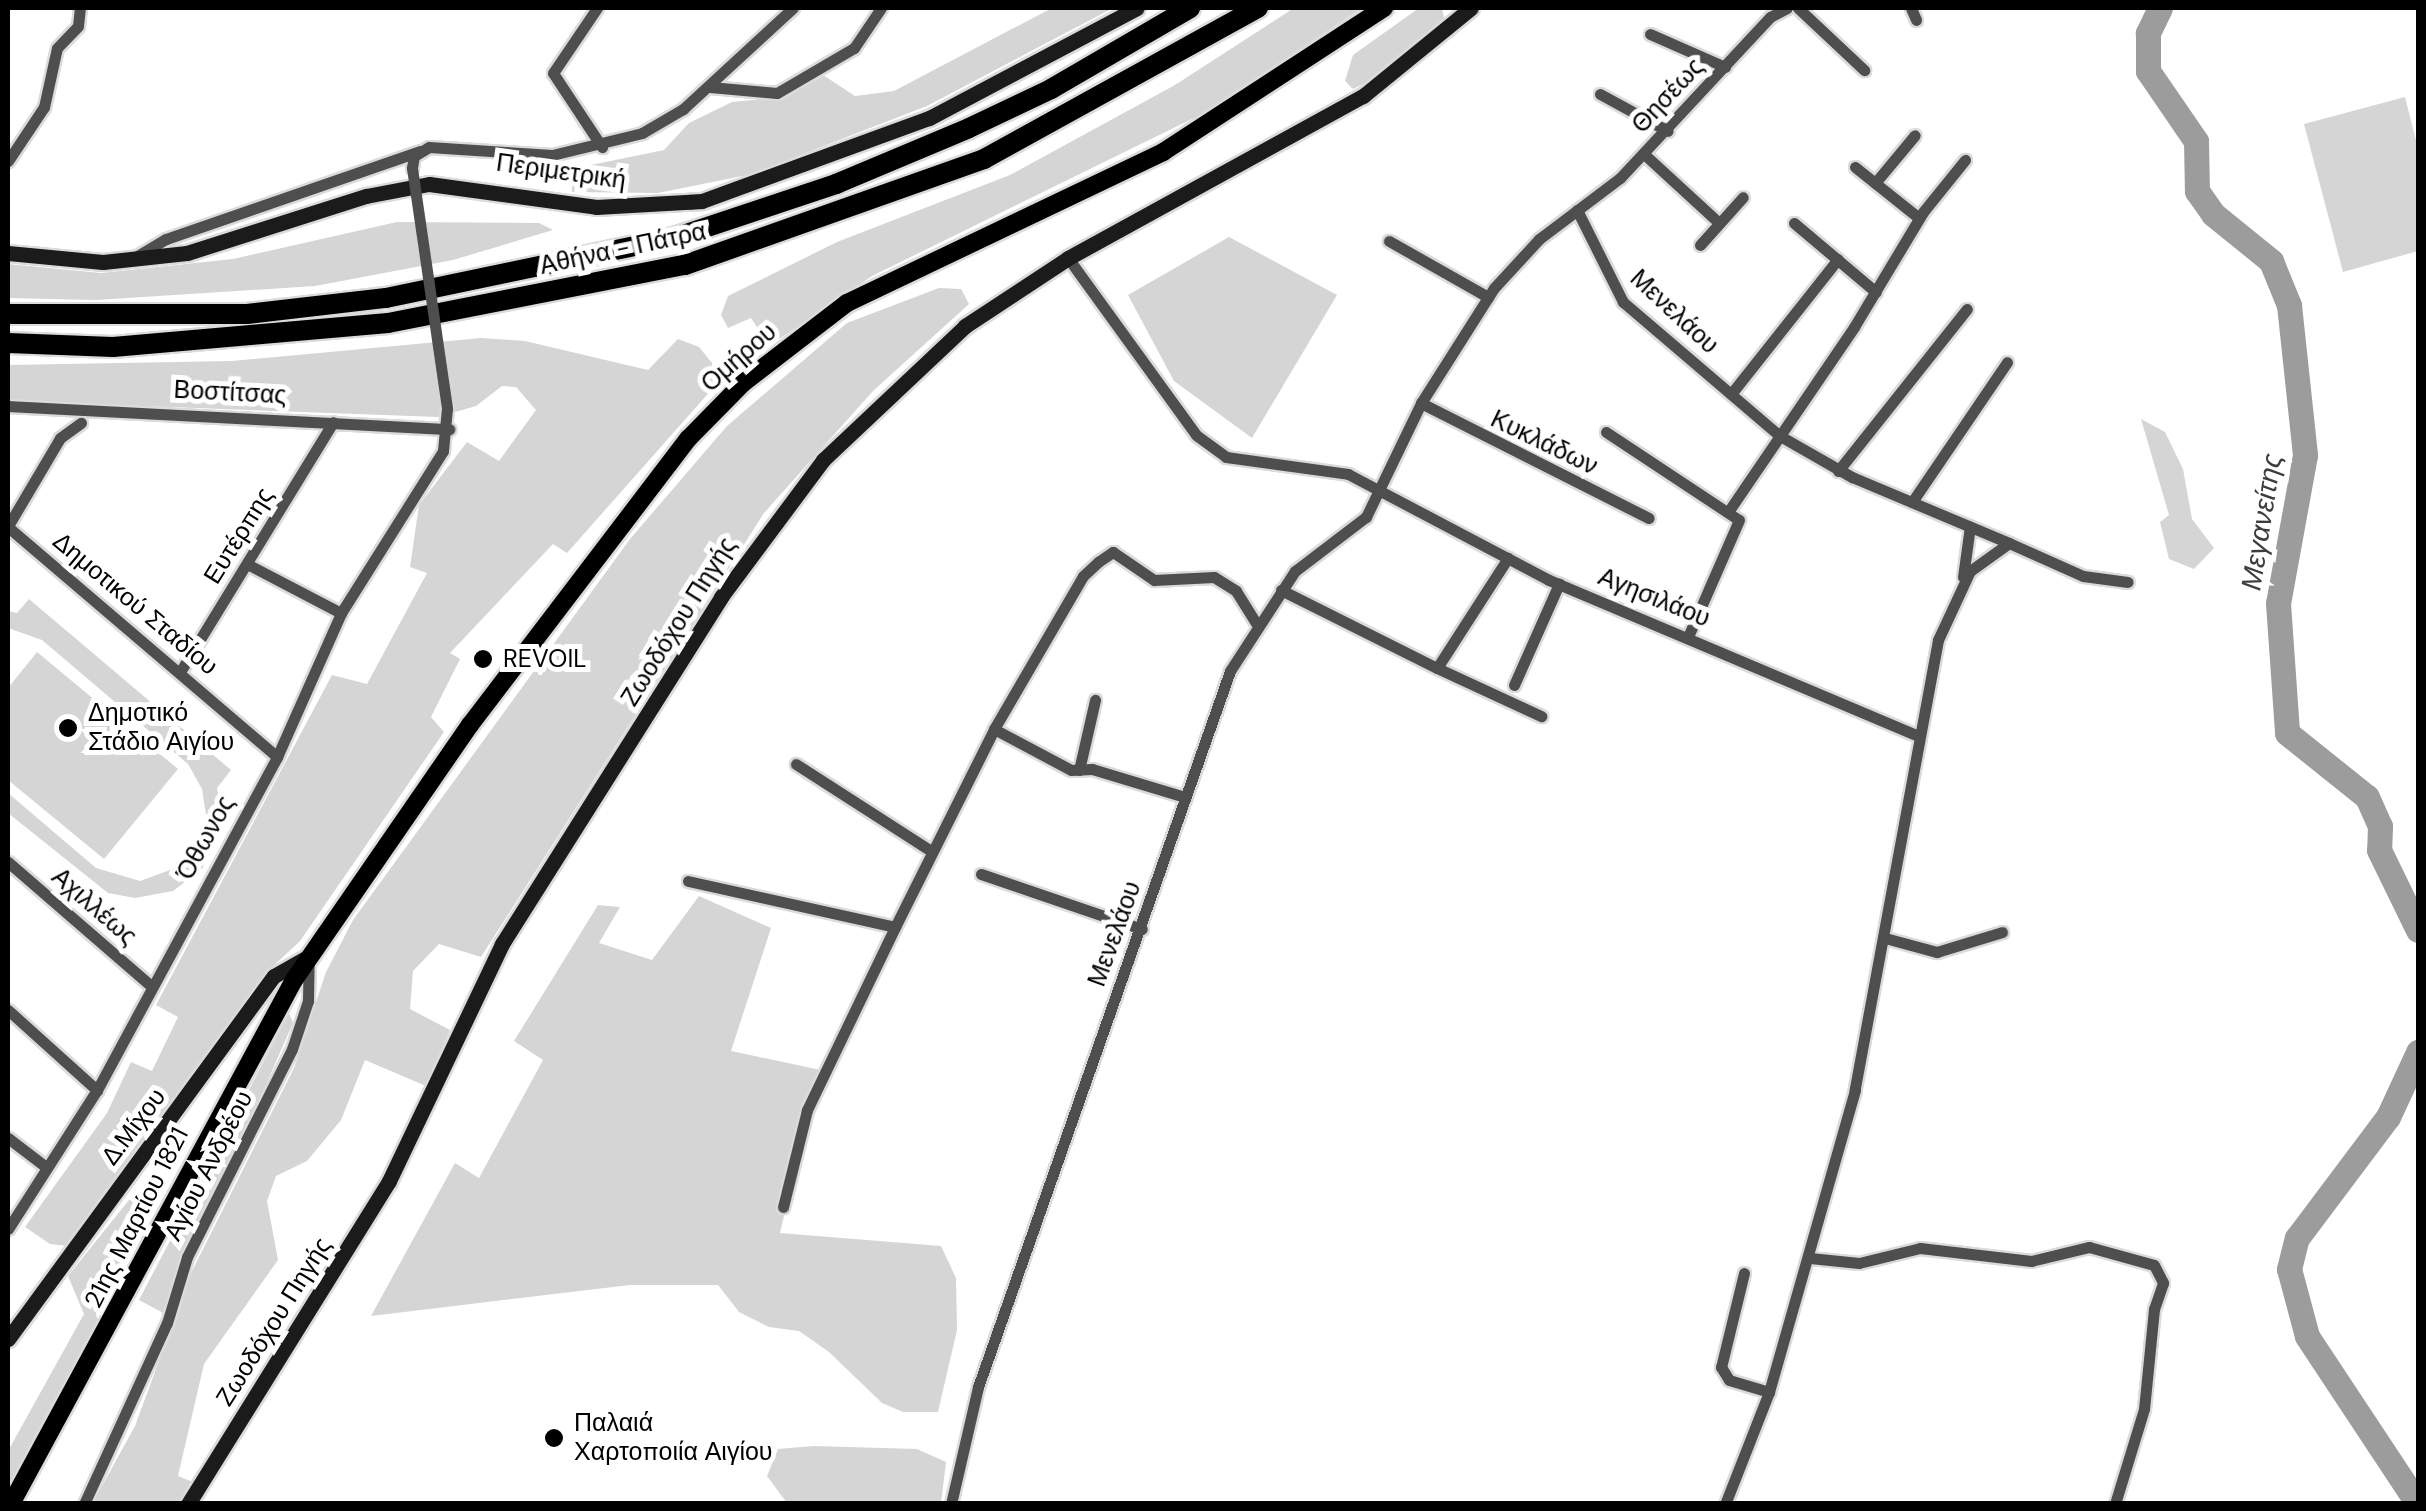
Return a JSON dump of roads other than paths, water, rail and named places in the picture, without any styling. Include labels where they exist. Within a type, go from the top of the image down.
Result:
[{"type":"highway","name":"Αθήνα - Πάτρα","points":[[8,314],[114,318],[287,310],[386,298],[677,238],[836,184],[968,128],[1051,90],[1190,8]]},
{"type":"highway","name":"Αθήνα - Πάτρα","points":[[8,344],[113,347],[388,323],[684,265],[984,159],[1258,8]]},
{"type":"main road","name":"Περιμετρική","points":[[8,252],[129,261],[212,248],[366,196],[429,184],[596,207],[664,206],[732,194],[928,118],[1137,8]]},
{"type":"main road","name":"Ομήρου","points":[[310,956],[580,576],[688,439],[743,384],[847,303],[1163,152],[1384,8]]},
{"type":"main road","name":"Ζωοδόχου Πηγής","points":[[188,1504],[389,1181],[502,944],[757,544],[823,460],[924,360],[1068,258],[1363,96],[1471,8]]},
{"type":"main road","name":"Δ.Μίχου","points":[[8,1339],[274,976],[310,956]]},
{"type":"main road","name":"21ης Μαρτίου 1821","points":[[11,1504],[310,956]]},
{"type":"street","points":[[8,161],[44,107],[57,48],[78,26],[80,8]]},
{"type":"street","points":[[597,8],[553,73],[602,147]]},
{"type":"street","points":[[129,261],[166,239],[420,151],[552,155],[602,147],[662,123],[710,86],[792,8]]},
{"type":"street","points":[[710,86],[777,92],[854,48],[881,8]]},
{"type":"street","name":"Θησέως","points":[[1577,210],[1668,131],[1725,67],[1787,8]]},
{"type":"street","points":[[1798,8],[1864,70]]},
{"type":"street","points":[[1650,34],[1725,67]]},
{"type":"street","points":[[1600,94],[1668,131]]},
{"type":"street","points":[[1875,183],[1915,135]]},
{"type":"street","name":"Όθωνος","points":[[8,1229],[97,1090],[277,757],[342,613],[444,450],[449,429],[447,408],[412,168],[420,151]]},
{"type":"street","points":[[1644,154],[1719,223]]},
{"type":"street","points":[[1728,512],[1876,292],[1919,218],[1965,160]]},
{"type":"street","points":[[1855,167],[1919,218]]},
{"type":"street","points":[[1700,245],[1743,197]]},
{"type":"street","name":"Μενελάου","points":[[951,1504],[978,1388],[1142,930],[1230,670],[1280,590],[1310,558],[1358,526],[1421,403],[1488,297],[1539,239],[1577,210],[1618,296],[1780,436],[1838,470],[2083,576],[2128,582]]},
{"type":"street","points":[[1794,222],[1876,292]]},
{"type":"street","points":[[1388,241],[1488,297]]},
{"type":"street","name":"Αγησιλάου","points":[[1068,258],[1196,435],[1218,452],[1254,465],[1340,471],[1559,584],[1918,736]]},
{"type":"street","points":[[1730,394],[1838,260]]},
{"type":"street","points":[[1838,470],[1967,309]]},
{"type":"street","points":[[1912,502],[2007,362]]},
{"type":"street","name":"Κυκλάδων","points":[[1421,403],[1650,518]]},
{"type":"street","name":"Βοστίτσας","points":[[8,406],[449,429]]},
{"type":"street","name":"Ευτέρπης","points":[[180,672],[333,422]]},
{"type":"street","points":[[8,526],[60,438],[81,423]]},
{"type":"street","points":[[1606,432],[1728,512],[1738,526],[1688,636]]},
{"type":"street","name":"Δημοτικού Σταδίου","points":[[8,526],[277,757]]},
{"type":"street","points":[[1724,1504],[1769,1392],[1855,1090],[1918,736],[1938,640],[1962,582],[1970,526]]},
{"type":"street","points":[[1962,582],[2009,543]]},
{"type":"street","points":[[783,1207],[808,1110],[930,851],[994,729],[1083,576],[1113,552],[1154,580],[1223,582],[1257,624]]},
{"type":"street","points":[[1436,668],[1508,558]]},
{"type":"street","points":[[249,565],[342,613]]},
{"type":"street","points":[[1514,685],[1559,584]]},
{"type":"street","points":[[1280,590],[1542,716]]},
{"type":"street","points":[[1079,770],[1095,700]]},
{"type":"street","points":[[994,729],[1079,770],[1185,797]]},
{"type":"street","points":[[796,764],[930,851]]},
{"type":"street","name":"Αχιλλέως","points":[[8,862],[151,986]]},
{"type":"street","points":[[981,874],[1142,930]]},
{"type":"street","points":[[688,881],[894,927]]},
{"type":"street","points":[[1885,938],[1937,952],[2002,932]]},
{"type":"street","name":"Αγίου Ανδρέου","points":[[84,1504],[176,1296],[187,1257],[292,1048],[308,1001],[310,956]]},
{"type":"street","points":[[8,1010],[97,1090]]},
{"type":"street","points":[[8,1138],[46,1167]]},
{"type":"street","points":[[1810,1258],[1860,1263],[1920,1248],[2032,1261],[2088,1247],[2154,1265],[2163,1283],[2154,1310],[2144,1410],[2115,1504]]},
{"type":"street","points":[[1744,1273],[1721,1367],[1729,1380],[1769,1392]]},
{"type":"waterway","name":"Μεγανείτης","points":[[2160,8],[2148,33],[2148,71],[2196,141],[2197,191],[2213,214],[2271,261],[2289,305],[2305,455],[2278,603],[2287,733],[2367,797],[2380,826],[2379,850],[2418,930]]},
{"type":"waterway","name":"Μεγανείτης","points":[[2418,1052],[2388,1117],[2297,1238],[2289,1269],[2307,1336],[2418,1504]]},
{"type":"place","name":"REVOIL","points":[[483,659]]},
{"type":"place","name":"Δημοτικό Στάδιο Αιγίου","points":[[68,728]]},
{"type":"place","name":"Παλαιά Χαρτοποιία Αιγίου","points":[[554,1438]]}]
